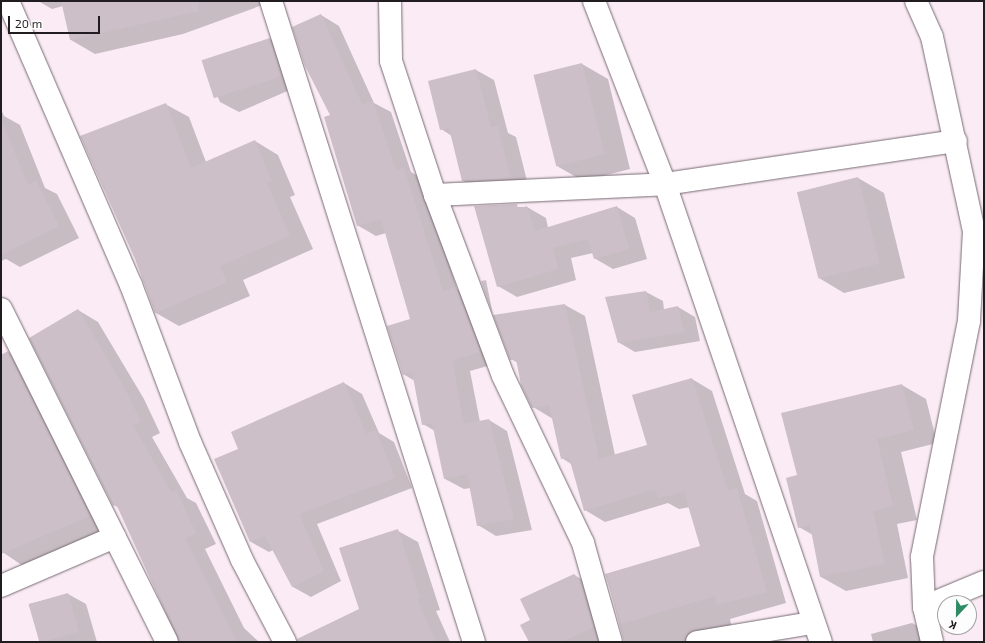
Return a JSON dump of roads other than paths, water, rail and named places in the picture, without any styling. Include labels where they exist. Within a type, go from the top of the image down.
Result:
[{"type":"street","points":[[271,1],[474,642]]},
{"type":"street","points":[[390,1],[391,61],[435,195],[503,376],[583,543],[611,642]]},
{"type":"street","points":[[594,1],[665,184],[817,632],[697,642]]},
{"type":"street","points":[[916,1],[932,36],[956,141],[974,231],[969,321],[922,556],[924,607],[932,642]]},
{"type":"street","points":[[7,12],[131,286],[193,449],[242,560],[285,642]]},
{"type":"street","points":[[435,195],[665,184],[956,141]]},
{"type":"street","points":[[1,309],[167,642]]},
{"type":"street","points":[[1,586],[115,536]]},
{"type":"street","points":[[924,607],[984,582]]}]
